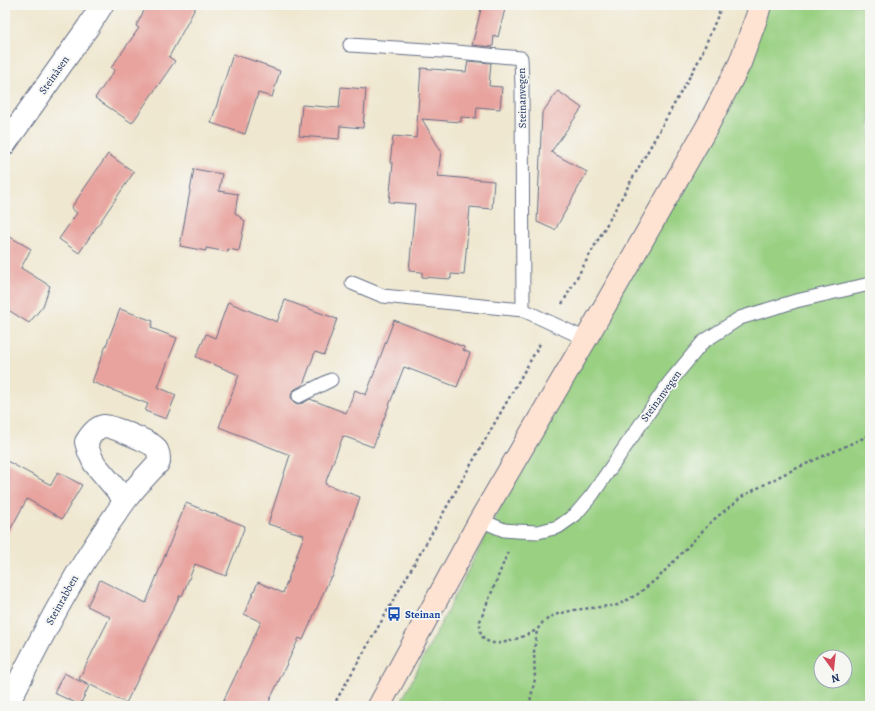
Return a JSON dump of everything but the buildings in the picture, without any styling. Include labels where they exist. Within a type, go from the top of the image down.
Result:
[{"type":"main road","points":[[378,706],[480,520],[586,339],[708,125],[740,63],[760,5]]},
{"type":"street","name":"Steinåsen","points":[[5,144],[102,5]]},
{"type":"street","name":"Steinrabben","points":[[7,706],[34,652],[82,564],[125,500]]},
{"type":"lane","name":"Steinanvegen","points":[[350,45],[458,52],[521,58],[523,310]]},
{"type":"lane","points":[[352,283],[383,296],[523,310],[586,339]]},
{"type":"lane","name":"Steinanvegen","points":[[480,520],[504,530],[538,532],[558,527],[575,515],[592,495],[669,383],[702,342],[740,318],[796,301],[870,284]]},
{"type":"lane","points":[[299,396],[331,380]]},
{"type":"path","points":[[334,706],[552,323],[699,60],[719,13],[720,5]]},
{"type":"path","points":[[529,706],[535,679],[534,652],[537,630],[543,622],[554,615],[574,610],[618,605],[638,594],[659,577],[712,521],[743,496],[784,474],[870,435]]},
{"type":"path","points":[[516,531],[480,621],[481,633],[485,639],[492,643],[505,643],[537,630]]},
{"type":"green space","points":[[765,5],[870,5],[870,706],[399,706],[586,339]]},
{"type":"place","name":"Steinan","points":[[394,614]]}]
